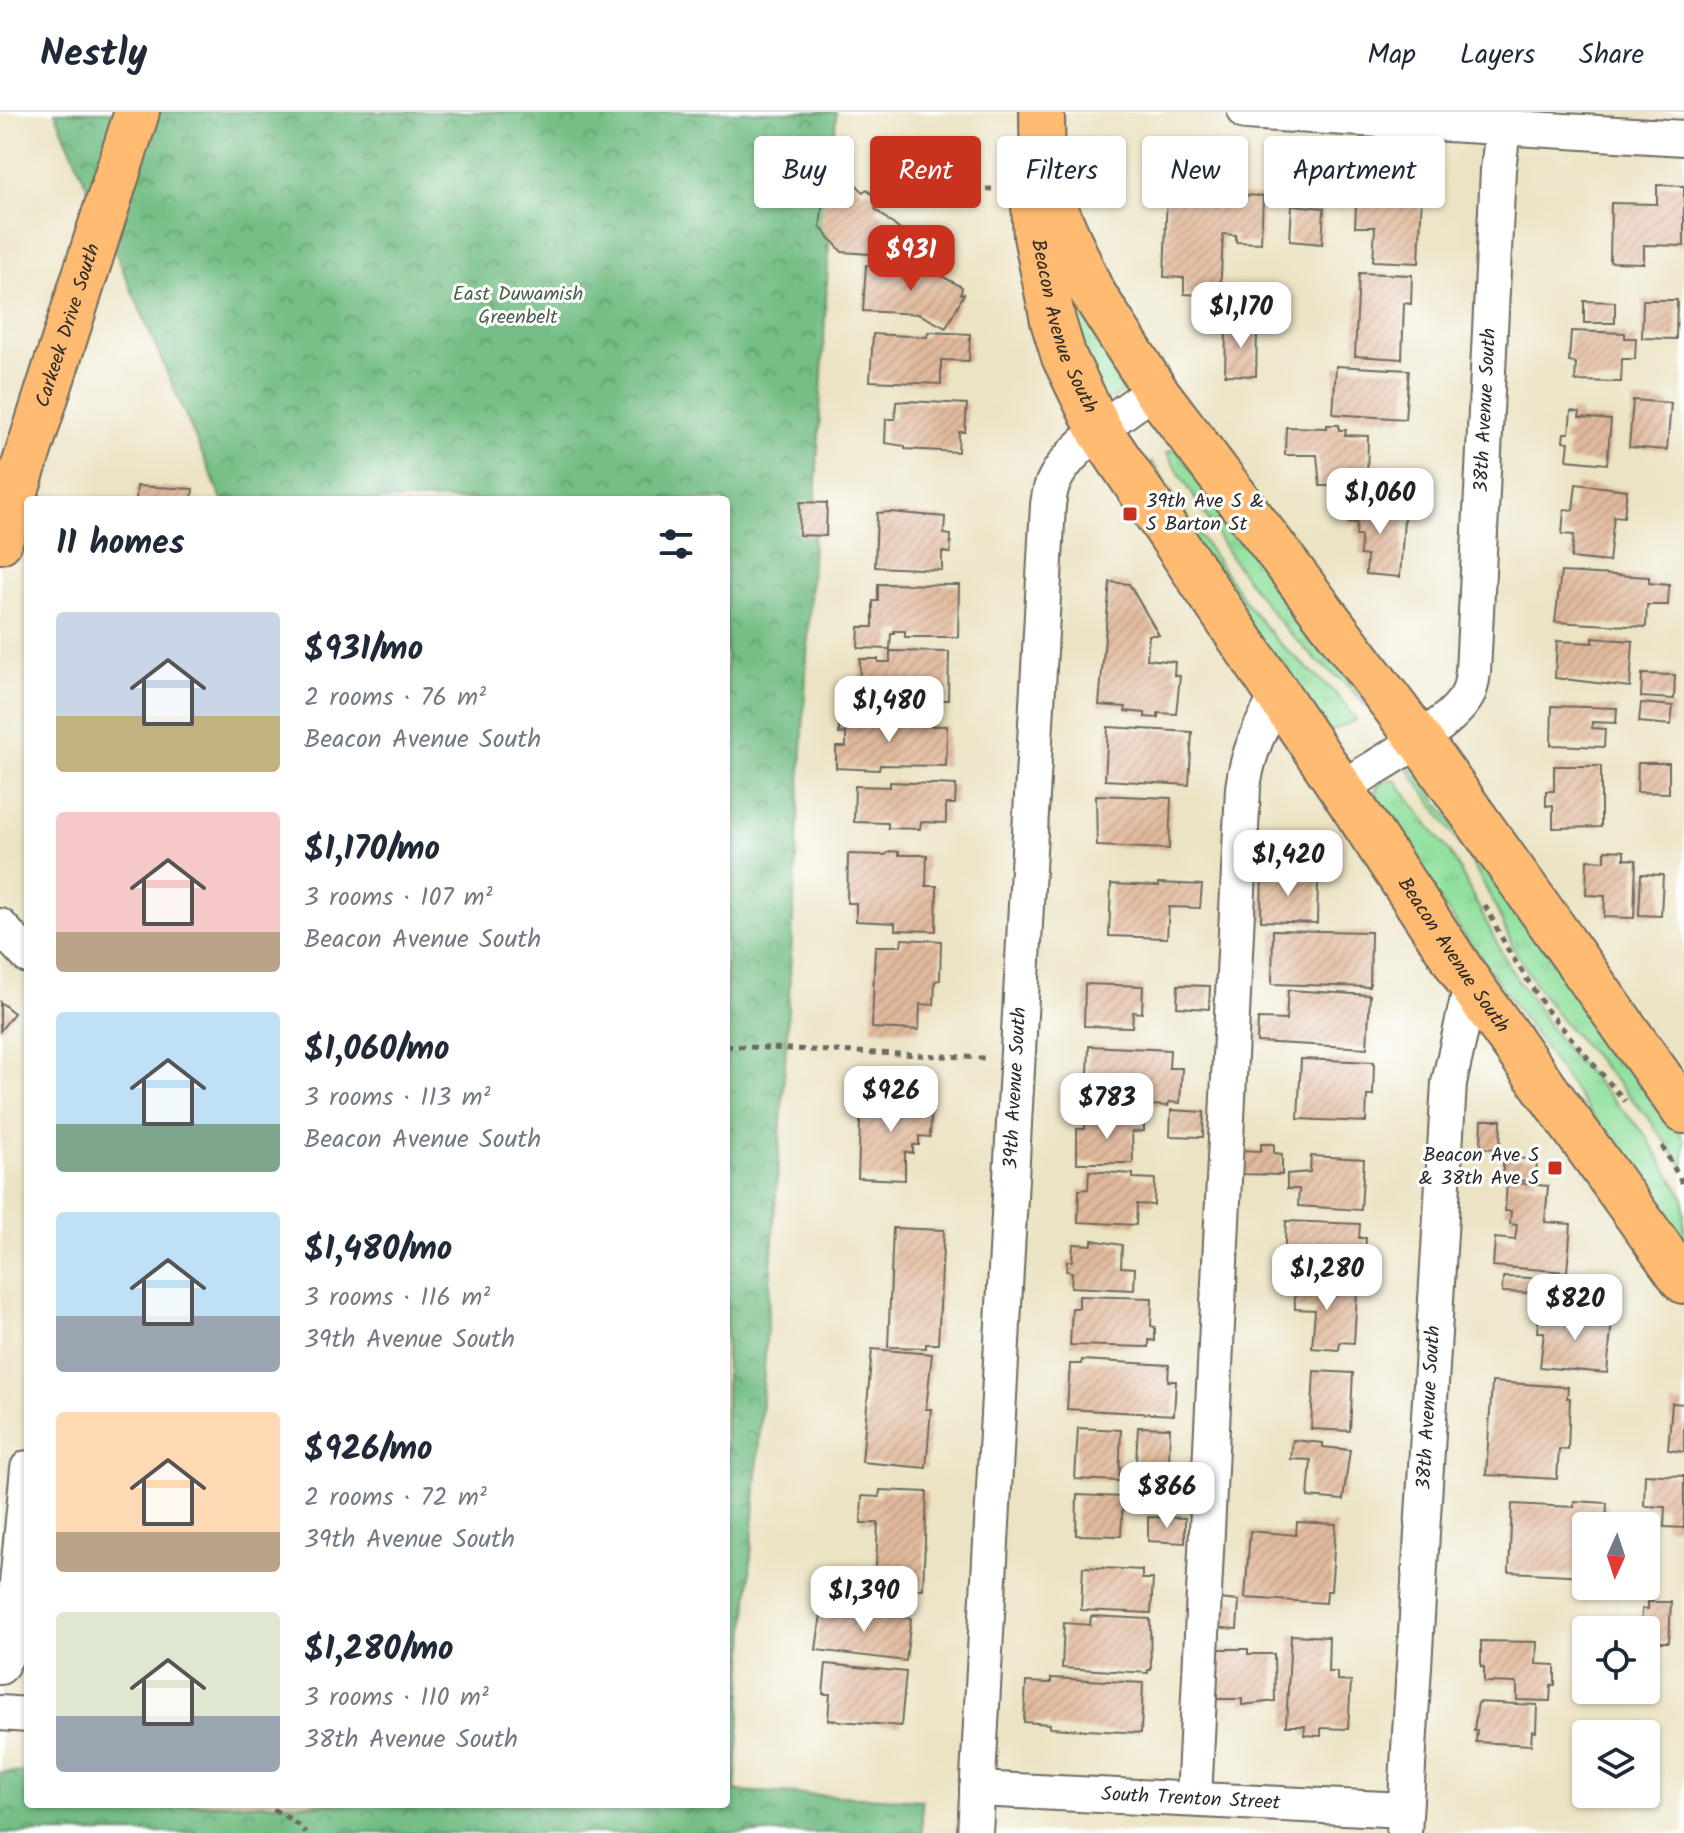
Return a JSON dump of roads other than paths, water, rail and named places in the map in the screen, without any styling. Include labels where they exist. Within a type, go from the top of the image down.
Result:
[{"type":"main road","name":"Carkeek Drive South","points":[[0,541],[137,112]]},
{"type":"main road","points":[[1042,112],[1042,136]]},
{"type":"main road","name":"Beacon Avenue South","points":[[1034,208],[1036,236],[1053,321],[1064,357],[1100,431],[1471,985],[1684,1281]]},
{"type":"main road","name":"Beacon Avenue South","points":[[1055,208],[1091,290],[1155,390],[1419,739],[1684,1111]]},
{"type":"street","points":[[1245,112],[1504,120],[1684,138]]},
{"type":"street","name":"38th Avenue South","points":[[1341,788],[1419,739],[1458,708],[1469,694],[1473,672],[1498,170],[1504,120]]},
{"type":"street","name":"39th Avenue South","points":[[975,1833],[1048,505],[1053,482],[1070,458],[1155,390]]},
{"type":"street","points":[[1194,1799],[1243,788],[1259,728],[1278,695]]},
{"type":"street","points":[[0,926],[24,952]]},
{"type":"street","name":"38th Avenue South","points":[[1405,1822],[1449,1083],[1471,985]]},
{"type":"street","points":[[0,1667],[11,1647],[24,1510]]},
{"type":"street","points":[[0,1713],[24,1715]]},
{"type":"street","name":"South Trenton Street","points":[[977,1789],[1194,1799],[1405,1822]]},
{"type":"place","name":"39th Ave S & S Barton St","points":[[1130,514]]},
{"type":"place","name":"Beacon Ave S & 38th Ave S","points":[[1555,1168]]},
{"type":"park label","name":"East Duwamish Greenbelt","points":[[518,306]]}]
